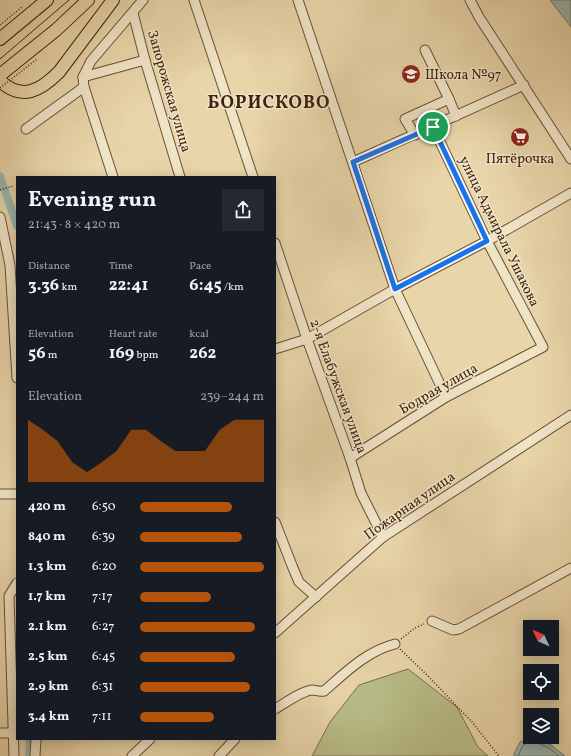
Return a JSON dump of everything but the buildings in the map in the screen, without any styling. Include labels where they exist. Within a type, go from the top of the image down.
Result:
[{"type":"main road","points":[[0,39],[9,24],[47,0]]},
{"type":"main road","points":[[0,75],[34,55],[56,30],[88,0]]},
{"type":"main road","points":[[0,81],[13,90],[22,93],[31,92],[49,82],[59,72],[113,0]]},
{"type":"street","points":[[113,176],[84,87],[83,77],[91,61],[143,0]]},
{"type":"street","points":[[194,0],[253,176]]},
{"type":"street","points":[[298,0],[395,289],[446,397]]},
{"type":"street","points":[[470,0],[479,17],[571,159]]},
{"type":"street","name":"Запорожская улица","points":[[133,13],[145,60],[180,176]]},
{"type":"street","points":[[425,50],[456,116]]},
{"type":"street","points":[[83,77],[145,60]]},
{"type":"street","points":[[353,162],[524,85]]},
{"type":"street","points":[[26,129],[84,87]]},
{"type":"street","points":[[415,135],[406,119],[449,99]]},
{"type":"street","name":"улица Адмирала Ушакова","points":[[433,127],[487,241],[542,347]]},
{"type":"street","points":[[276,349],[307,339],[395,289],[487,241],[571,193]]},
{"type":"street","points":[[0,217],[10,265],[16,362]]},
{"type":"street","name":"2-я Елабужская улица","points":[[276,245],[361,493],[383,537]]},
{"type":"street","name":"Бодрая улица","points":[[350,458],[446,397],[542,347]]},
{"type":"street","name":"Пожарная улица","points":[[276,632],[383,537],[571,415]]},
{"type":"street","points":[[0,494],[16,494]]},
{"type":"street","points":[[276,525],[299,582],[316,597]]},
{"type":"street","points":[[432,621],[453,630],[459,629],[571,568]]},
{"type":"street","points":[[14,756],[9,596],[16,585]]},
{"type":"street","points":[[276,708],[304,692],[312,690],[320,692],[324,690],[357,662],[384,647],[395,644]]},
{"type":"street","points":[[0,732],[14,733]]},
{"type":"street","points":[[35,756],[36,740]]},
{"type":"street","points":[[132,756],[149,740]]},
{"type":"street","points":[[219,756],[234,740]]},
{"type":"path","points":[[0,25],[9,24],[26,4]]},
{"type":"path","points":[[0,88],[34,55]]},
{"type":"path","points":[[0,190],[12,186]]},
{"type":"path","points":[[432,621],[410,631],[395,644],[472,722],[499,756]]},
{"type":"green space","points":[[408,669],[457,707],[478,747],[488,756],[312,756],[330,722],[359,685]]},
{"type":"water","points":[[550,0],[571,0],[571,27]]},
{"type":"water","points":[[523,741],[523,744],[549,744],[565,756],[514,756],[520,742]]},
{"type":"waterway","points":[[0,176],[16,223]]},
{"type":"waterway","points":[[29,756],[30,740]]},
{"type":"tram line","points":[[0,59],[69,0]]},
{"type":"place","name":"Школа №97","points":[[411,74]]},
{"type":"place","name":"Пятёрочка","points":[[520,137]]},
{"type":"district","name":"БОРИСКОВО","points":[[269,102]]},
{"type":"route","points":[[433,127],[487,241],[395,289],[353,162],[433,127]]}]
